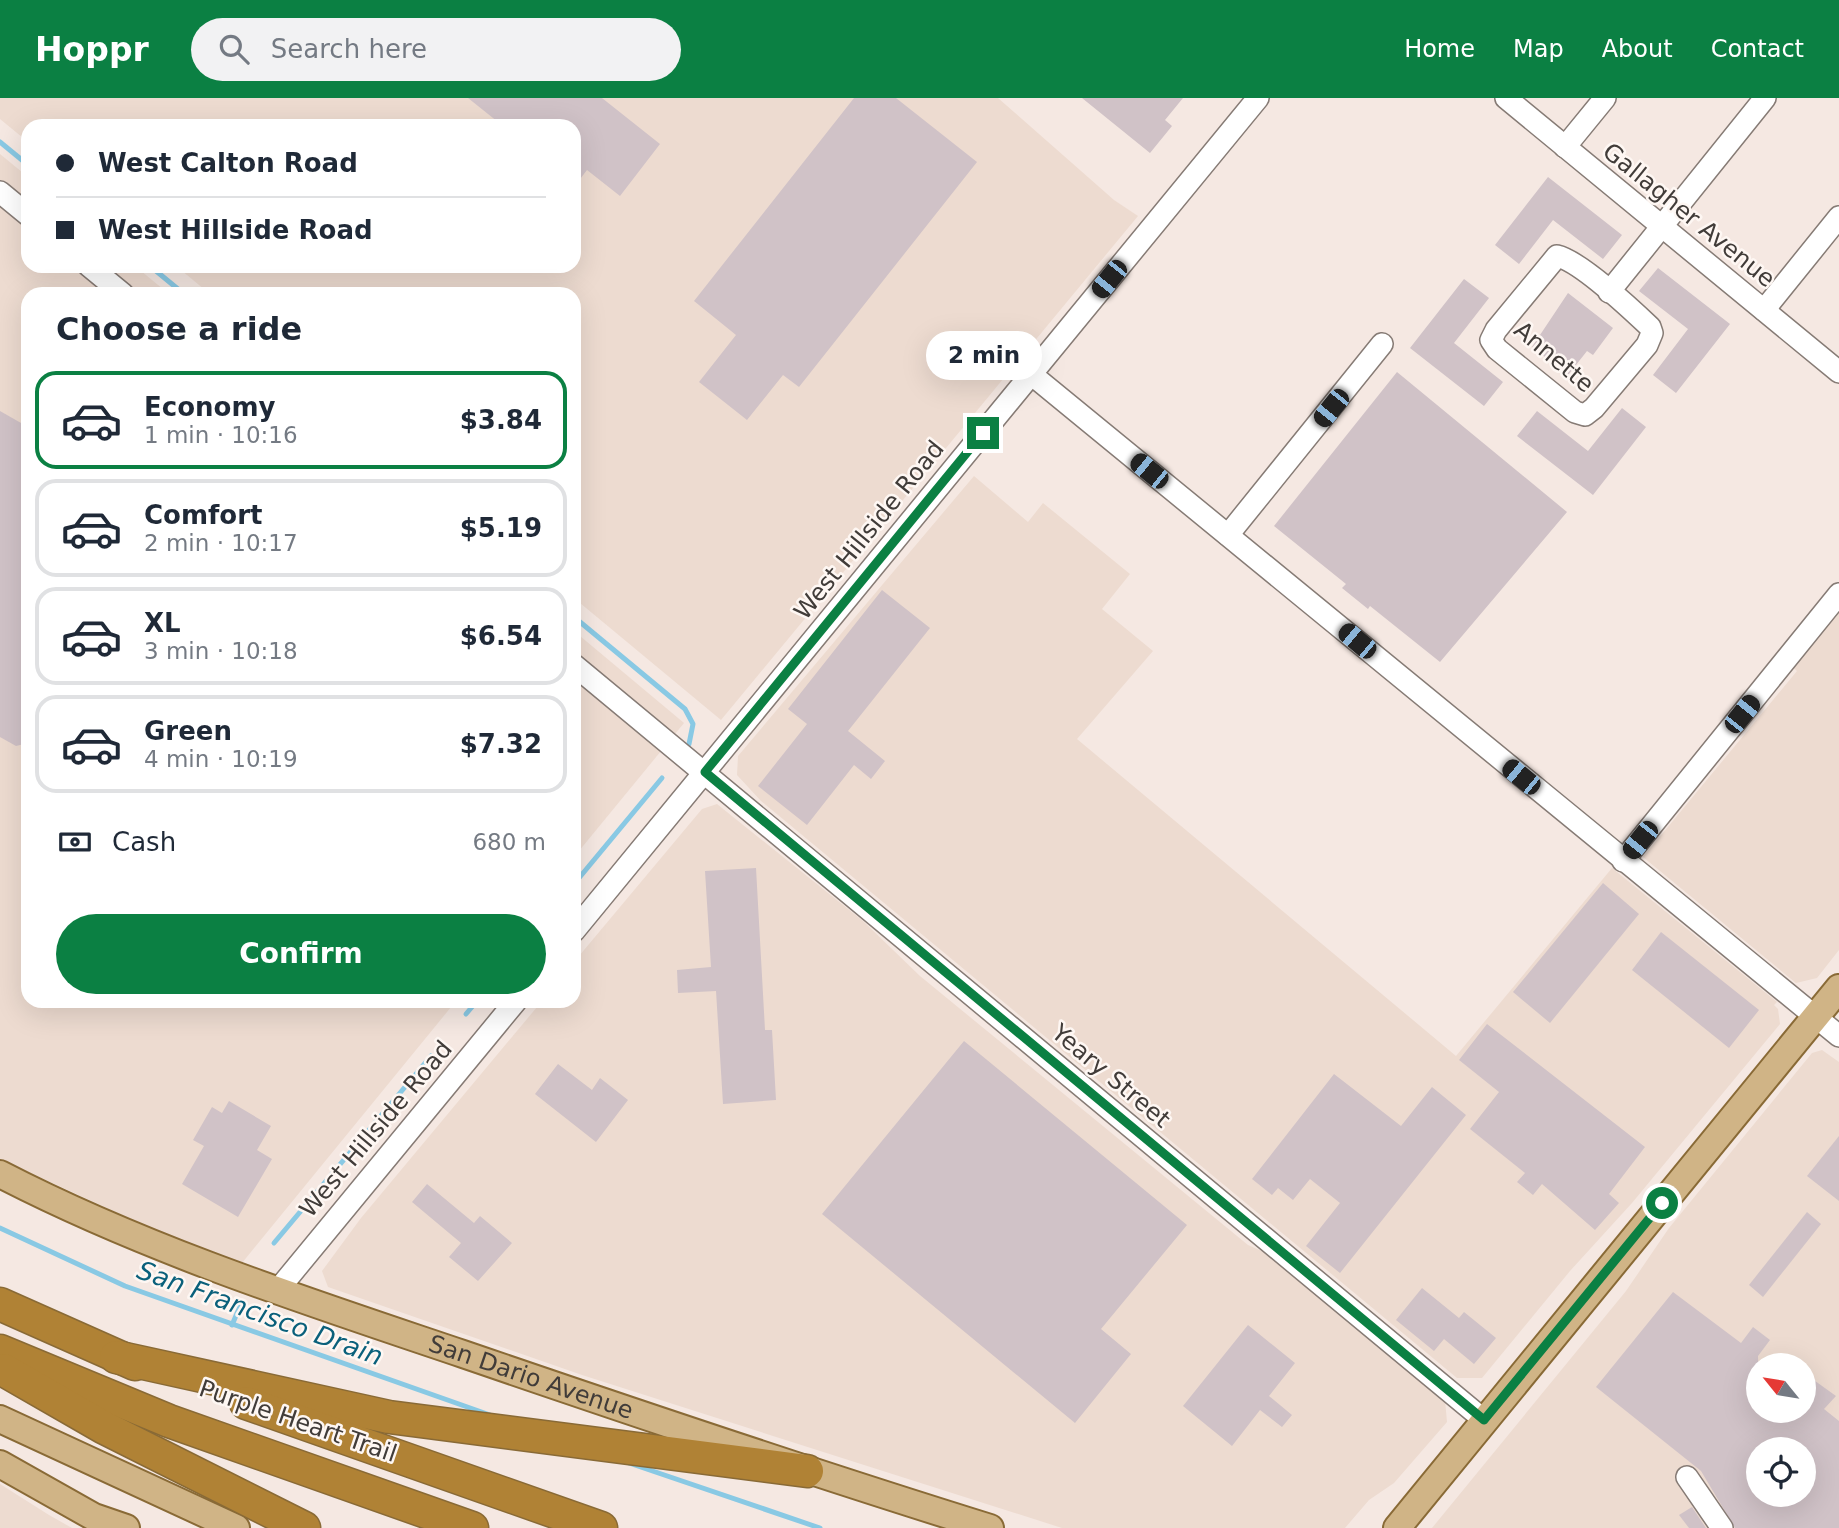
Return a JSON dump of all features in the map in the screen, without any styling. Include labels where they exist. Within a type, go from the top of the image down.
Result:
[{"type":"highway","name":"Purple Heart Trail","points":[[0,1304],[116,1357],[601,1528]]},
{"type":"highway","name":"Purple Heart Trail","points":[[0,1350],[169,1421],[472,1528]]},
{"type":"highway","points":[[116,1357],[389,1417],[807,1471]]},
{"type":"highway","points":[[0,1368],[103,1427],[304,1528]]},
{"type":"main road","points":[[1397,1528],[1839,988]]},
{"type":"main road","name":"San Dario Avenue","points":[[0,1174],[108,1225],[277,1291],[807,1471],[990,1528]]},
{"type":"main road","points":[[0,1419],[236,1528]]},
{"type":"main road","points":[[0,1464],[94,1517],[126,1528]]},
{"type":"street","name":"West Hillside Road","points":[[581,923],[1258,98]]},
{"type":"street","name":"Gallagher Avenue","points":[[1506,98],[1839,372]]},
{"type":"street","points":[[1565,146],[1605,98]]},
{"type":"street","points":[[1609,292],[1765,98]]},
{"type":"street","points":[[0,192],[21,209]]},
{"type":"street","points":[[1764,310],[1839,217]]},
{"type":"street","name":"Annette","points":[[1557,256],[1609,292],[1650,327],[1652,332],[1647,345],[1585,415],[1575,412],[1497,349],[1492,340],[1496,330],[1557,256]]},
{"type":"street","points":[[98,273],[114,287]]},
{"type":"street","points":[[1228,535],[1382,344]]},
{"type":"street","points":[[1031,374],[1839,1036]]},
{"type":"street","points":[[1623,861],[1839,594]]},
{"type":"street","name":"Yeary Street","points":[[581,670],[1484,1420]]},
{"type":"street","name":"West Hillside Road","points":[[277,1291],[510,1008]]},
{"type":"street","points":[[1687,1476],[1722,1528]]},
{"type":"shaded area","points":[[0,98],[998,98],[1114,200],[1138,216],[721,720],[581,604],[581,287],[202,287],[184,273],[581,273],[581,119],[21,119],[21,136],[0,119]]},
{"type":"shaded area","points":[[0,154],[21,171],[21,273],[144,273],[160,287],[21,287],[21,1008],[450,1008],[242,1263],[170,1237],[0,1159]]},
{"type":"shaded area","points":[[974,476],[1028,522],[1043,503],[1130,574],[1102,609],[1153,651],[1077,739],[1456,1056],[1612,868],[1777,1002],[1774,1005],[1778,1009],[1780,1024],[1482,1378],[1457,1378],[761,801],[737,775],[738,756]]},
{"type":"shaded area","points":[[1839,585],[1839,950],[1817,978],[1796,983],[1643,857],[1797,671],[1780,657]]},
{"type":"shaded area","points":[[581,637],[684,723],[581,848]]},
{"type":"shaded area","points":[[717,804],[863,921],[920,976],[1248,1245],[1273,1256],[1445,1400],[1447,1422],[1394,1483],[1369,1500],[1345,1528],[1062,1528],[582,1375],[328,1287],[322,1271],[361,1218],[536,1008],[581,1008],[581,954],[702,809]]},
{"type":"shaded area","points":[[1822,1050],[1839,1062],[1839,1528],[1432,1528],[1626,1291],[1669,1228],[1812,1053]]},
{"type":"shaded area","points":[[0,1484],[49,1515],[72,1528],[0,1528]]},
{"type":"building","points":[[468,98],[602,98],[660,144],[620,196],[587,170],[581,178],[581,119],[494,119]]},
{"type":"building","points":[[854,98],[896,98],[977,162],[799,387],[783,375],[747,420],[699,382],[736,335],[694,301]]},
{"type":"building","points":[[1082,98],[1183,98],[1165,120],[1172,126],[1150,153]]},
{"type":"building","points":[[1548,177],[1622,235],[1603,259],[1553,220],[1519,264],[1495,245]]},
{"type":"building","points":[[1658,268],[1730,324],[1676,393],[1653,375],[1688,329],[1639,291]]},
{"type":"building","points":[[1464,279],[1489,298],[1454,343],[1503,382],[1484,406],[1410,348]]},
{"type":"building","points":[[1568,293],[1613,328],[1593,355],[1587,351],[1568,375],[1532,347]]},
{"type":"building","points":[[1397,372],[1567,512],[1440,662],[1370,606],[1368,609],[1342,588],[1346,584],[1274,526]]},
{"type":"building","points":[[1622,408],[1646,427],[1593,495],[1517,436],[1537,411],[1588,451]]},
{"type":"building","points":[[0,411],[21,423],[21,745],[16,746],[0,737]]},
{"type":"building","points":[[882,590],[930,628],[848,731],[885,761],[871,779],[854,765],[807,825],[758,786],[807,724],[788,709]]},
{"type":"building","points":[[756,868],[765,1030],[772,1030],[776,1100],[723,1104],[716,991],[678,993],[677,970],[711,967],[705,871]]},
{"type":"building","points":[[1603,883],[1639,914],[1550,1023],[1513,992]]},
{"type":"building","points":[[1661,932],[1759,1010],[1729,1048],[1632,970]]},
{"type":"building","points":[[1487,1024],[1645,1147],[1609,1194],[1619,1203],[1595,1230],[1542,1184],[1533,1195],[1517,1182],[1525,1173],[1470,1129],[1499,1092],[1459,1060]]},
{"type":"building","points":[[964,1041],[1187,1225],[1101,1329],[1131,1354],[1075,1423],[822,1214]]},
{"type":"building","points":[[558,1064],[592,1090],[600,1078],[628,1100],[596,1142],[535,1094]]},
{"type":"building","points":[[1334,1074],[1401,1126],[1432,1087],[1466,1115],[1340,1273],[1306,1246],[1340,1203],[1310,1179],[1293,1200],[1278,1188],[1272,1195],[1252,1179]]},
{"type":"building","points":[[229,1101],[271,1126],[257,1150],[272,1159],[238,1217],[182,1184],[204,1146],[193,1140],[212,1107],[222,1113]]},
{"type":"building","points":[[1839,1136],[1839,1201],[1807,1176]]},
{"type":"building","points":[[427,1184],[474,1223],[480,1216],[512,1243],[478,1281],[449,1257],[461,1243],[412,1202]]},
{"type":"building","points":[[1807,1212],[1821,1224],[1763,1297],[1749,1285]]},
{"type":"building","points":[[1422,1288],[1459,1318],[1464,1312],[1496,1338],[1474,1364],[1444,1339],[1434,1351],[1396,1320]]},
{"type":"building","points":[[1673,1292],[1741,1343],[1753,1327],[1770,1340],[1760,1353],[1746,1353],[1746,1423],[1816,1423],[1816,1382],[1836,1396],[1824,1409],[1839,1421],[1839,1528],[1735,1528],[1701,1471],[1596,1387]]},
{"type":"building","points":[[1248,1325],[1295,1363],[1269,1396],[1292,1415],[1282,1427],[1260,1410],[1232,1446],[1183,1406]]},
{"type":"building","points":[[1692,1507],[1706,1528],[1689,1528],[1679,1515]]},
{"type":"waterway","points":[[0,142],[21,159]]},
{"type":"waterway","points":[[158,273],[176,287]]},
{"type":"waterway","points":[[581,623],[685,709],[693,724],[689,744]]},
{"type":"waterway","points":[[581,876],[662,778]]},
{"type":"waterway","points":[[466,1014],[471,1008]]},
{"type":"waterway","points":[[274,1243],[431,1056]]},
{"type":"waterway","name":"San Francisco Drain","points":[[0,1228],[125,1286],[490,1415]]},
{"type":"waterway","points":[[232,1325],[241,1304]]},
{"type":"waterway","name":"San Francisco Drain","points":[[629,1463],[820,1528]]},
{"type":"route","points":[[983,433],[705,772],[1484,1420],[1662,1203]]}]
